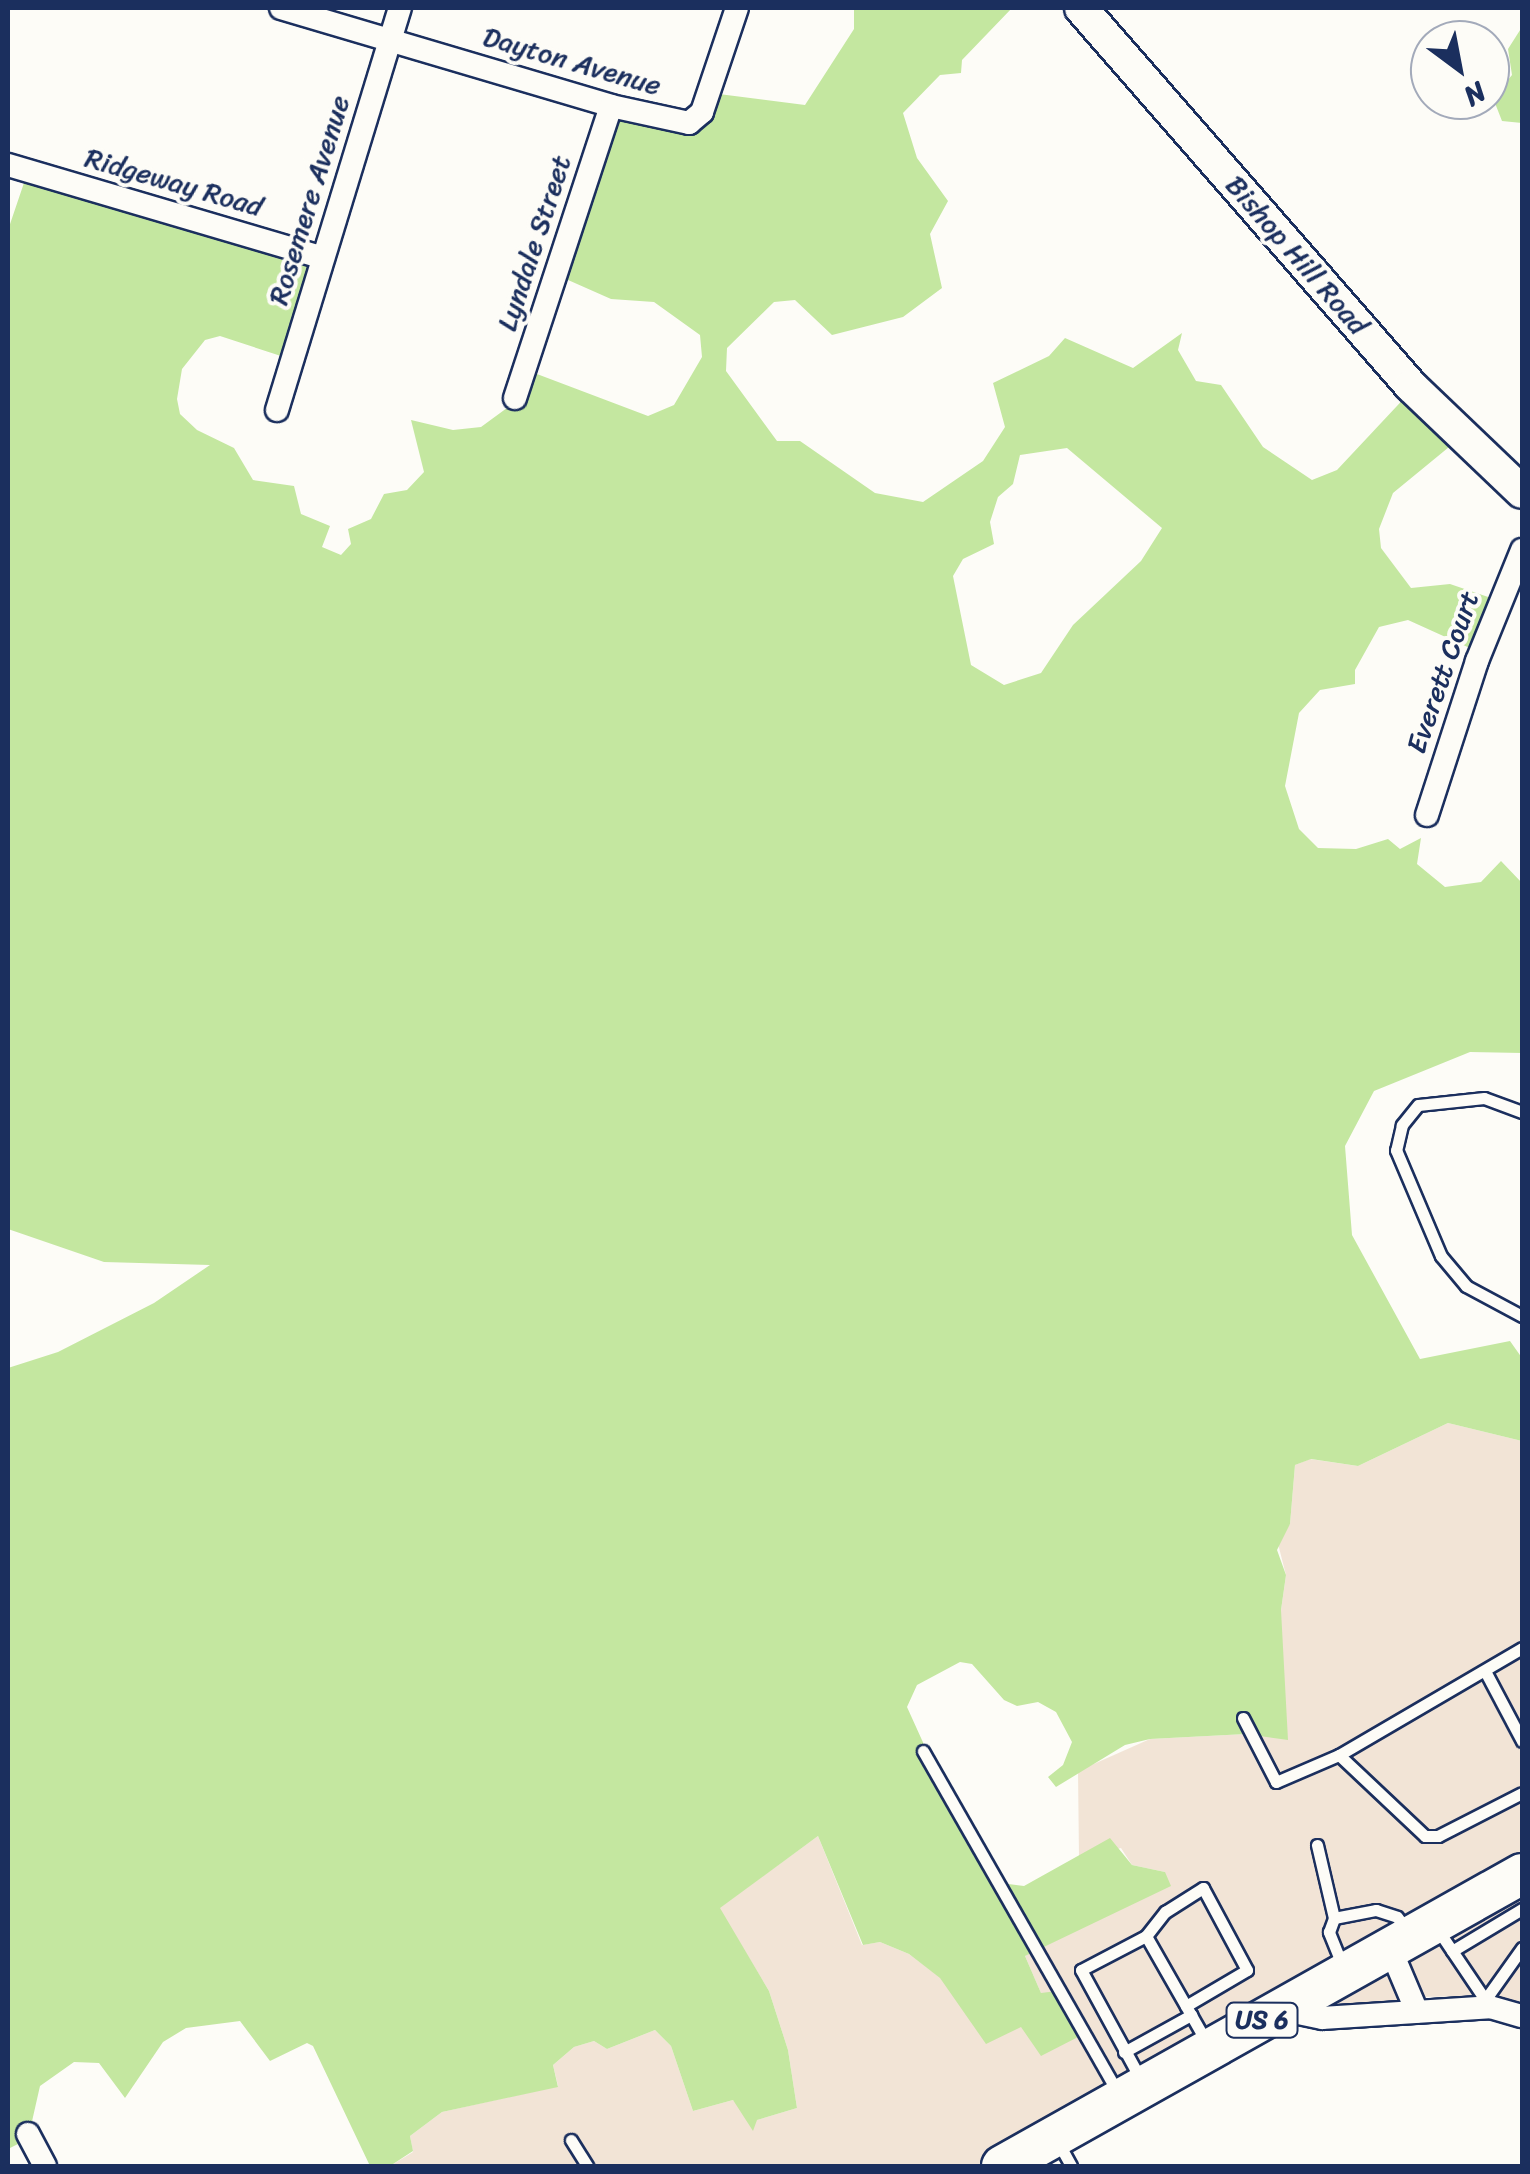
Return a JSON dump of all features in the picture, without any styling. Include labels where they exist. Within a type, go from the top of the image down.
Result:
[{"type":"highway","name":"US 6","points":[[1002,2166],[1064,2152],[1133,2092],[1196,2023],[1280,2010],[1346,1974],[1422,1940],[1522,1874]]},
{"type":"street","name":"Dayton Avenue","points":[[281,8],[611,106],[688,123],[702,112],[737,8]]},
{"type":"street","name":"Rosemere Avenue","points":[[276,410],[400,8]]},
{"type":"street","name":"Bishop Hill Road","points":[[1081,8],[1411,386],[1522,492]]},
{"type":"street","name":"Lyndale Street","points":[[515,398],[611,106]]},
{"type":"street","name":"Ridgeway Road","points":[[8,165],[323,258]]},
{"type":"street","name":"Everett Court","points":[[1427,815],[1476,661],[1522,550]]},
{"type":"street","points":[[1417,2012],[1422,1940]]},
{"type":"street","points":[[1280,2010],[1322,2018],[1488,2004],[1522,2016]]},
{"type":"street","points":[[28,2134],[44,2166]]},
{"type":"lane","points":[[1522,1112],[1484,1098],[1418,1105],[1402,1126],[1396,1150],[1441,1256],[1466,1286],[1522,1316]]},
{"type":"lane","points":[[1243,1718],[1276,1782],[1339,1755],[1522,1648]]},
{"type":"lane","points":[[1485,1671],[1522,1742]]},
{"type":"lane","points":[[923,1752],[1133,2092]]},
{"type":"lane","points":[[1339,1755],[1425,1836],[1438,1836],[1522,1793]]},
{"type":"lane","points":[[1317,1844],[1334,1918],[1330,1932],[1346,1974]]},
{"type":"lane","points":[[1124,2052],[1196,2023],[1246,1970],[1203,1888],[1165,1912],[1146,1936],[1081,1970],[1124,2052],[1133,2092]]},
{"type":"lane","points":[[1422,1940],[1522,1909]]},
{"type":"lane","points":[[1334,1918],[1376,1910],[1397,1917],[1488,2004],[1522,1948]]},
{"type":"lane","points":[[1146,1936],[1196,2023]]},
{"type":"lane","points":[[571,2140],[587,2166]]},
{"type":"shaded area","points":[[1448,1423],[1522,1441],[1522,2005],[1473,1996],[1418,1997],[1274,2018],[983,2166],[390,2166],[413,2152],[410,2136],[442,2112],[558,2086],[553,2065],[574,2047],[594,2041],[607,2049],[655,2030],[671,2046],[693,2111],[733,2100],[757,2120],[797,2108],[788,2050],[769,1991],[719,1908],[818,1836],[862,1945],[880,1942],[909,1954],[941,1978],[986,2043],[1041,1993],[1025,1956],[1165,1872],[1132,1865],[1121,1848],[1079,1858],[1078,1771],[1150,1739],[1246,1734],[1281,1610],[1286,1575],[1277,1540],[1290,1524],[1295,1465],[1310,1459],[1358,1466]]},
{"type":"green space","points":[[854,8],[1012,8],[962,60],[961,73],[940,75],[903,113],[917,158],[948,201],[930,234],[942,288],[903,317],[832,335],[795,300],[774,302],[727,348],[726,371],[777,441],[800,441],[875,493],[923,502],[983,461],[1005,427],[993,383],[1049,356],[1065,338],[1133,368],[1182,333],[1178,350],[1196,381],[1221,385],[1263,447],[1312,480],[1337,470],[1411,391],[1460,438],[1393,493],[1379,529],[1381,548],[1411,588],[1450,584],[1497,600],[1472,649],[1408,620],[1379,627],[1355,670],[1355,684],[1320,690],[1299,713],[1285,786],[1299,829],[1318,848],[1356,849],[1388,839],[1400,849],[1421,838],[1417,864],[1445,887],[1481,882],[1501,861],[1522,883],[1522,1053],[1470,1052],[1374,1091],[1345,1146],[1352,1235],[1420,1359],[1510,1341],[1522,1358],[1522,1441],[1448,1423],[1358,1466],[1311,1459],[1295,1465],[1290,1524],[1277,1550],[1286,1575],[1281,1610],[1288,1740],[1246,1734],[1150,1739],[1125,1745],[1056,1787],[1048,1777],[1063,1765],[1072,1742],[1056,1712],[1038,1702],[1017,1706],[1004,1700],[972,1664],[960,1662],[917,1685],[907,1707],[926,1749],[926,1768],[947,1805],[966,1814],[979,1832],[979,1854],[1001,1883],[1024,1886],[1110,1838],[1132,1865],[1165,1872],[1171,1886],[1025,1956],[1041,1993],[1057,1991],[1080,2036],[1041,2056],[1021,2027],[986,2044],[940,1978],[909,1954],[880,1942],[863,1945],[818,1836],[720,1908],[769,1991],[788,2050],[797,2108],[757,2120],[753,2131],[733,2100],[693,2111],[671,2046],[655,2030],[607,2049],[594,2041],[574,2047],[553,2065],[558,2087],[442,2112],[410,2136],[413,2151],[390,2166],[370,2166],[313,2046],[307,2043],[270,2061],[240,2021],[186,2028],[163,2042],[125,2098],[99,2063],[74,2062],[40,2086],[28,2139],[8,2149],[8,1368],[58,1352],[154,1303],[210,1265],[104,1262],[8,1229],[8,230],[27,174],[315,257],[284,357],[220,336],[205,340],[182,369],[177,399],[180,414],[197,430],[234,448],[253,480],[294,486],[301,514],[330,526],[322,547],[341,555],[351,544],[348,529],[371,519],[384,494],[407,490],[424,472],[411,420],[453,430],[481,427],[515,402],[529,371],[648,416],[674,405],[702,357],[700,335],[654,302],[611,299],[559,276],[611,110],[686,125],[711,93],[805,105],[854,29]],"holes":[[[1067,448],[1162,528],[1141,561],[1073,625],[1041,673],[1004,685],[971,665],[953,576],[963,559],[994,544],[990,522],[998,497],[1013,484],[1020,455]]]},
{"type":"green space","points":[[1522,27],[1522,123],[1502,120],[1510,120],[1510,46]]}]
